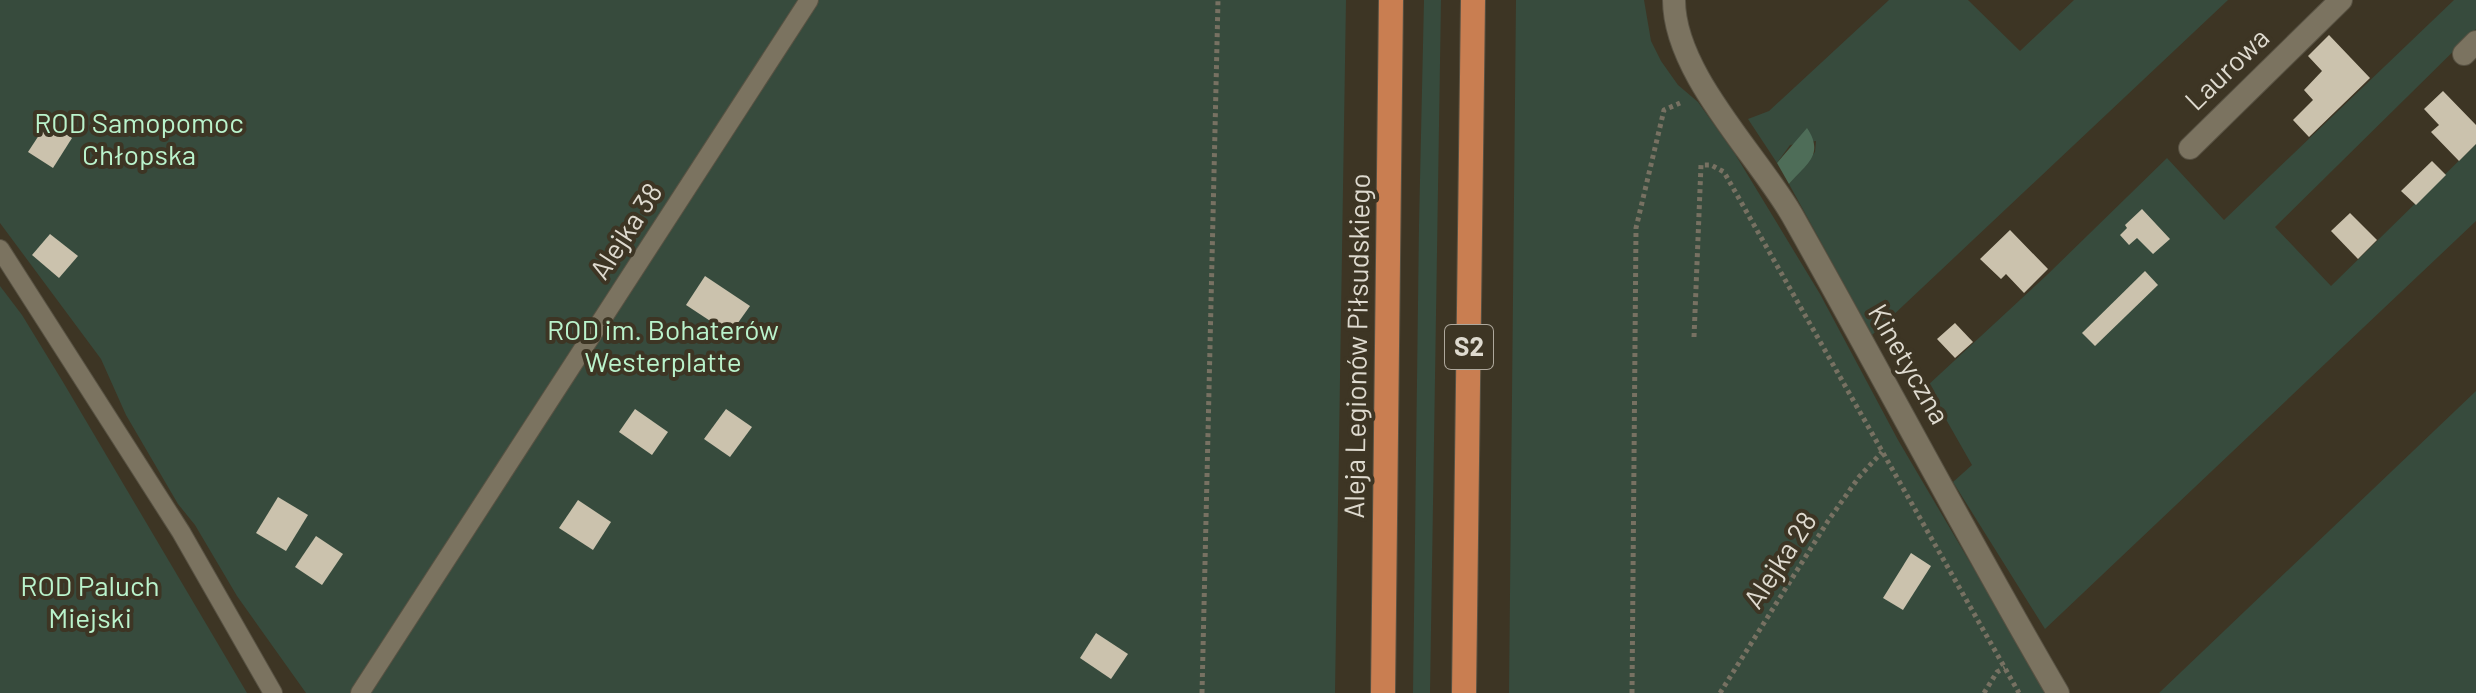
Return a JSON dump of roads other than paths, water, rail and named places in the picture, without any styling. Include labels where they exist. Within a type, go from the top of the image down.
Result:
[{"type":"highway","name":"Aleja Legionów Piłsudskiego","points":[[1383,693],[1391,0]]},
{"type":"highway","name":"S2","points":[[1464,693],[1473,0]]},
{"type":"street","name":"Kinetyczna","points":[[1674,0],[1687,59],[1790,212],[2058,693]]},
{"type":"street","name":"Laurowa","points":[[2190,148],[2341,0]]},
{"type":"lane","name":"Alejka 38","points":[[360,693],[809,0]]},
{"type":"lane","points":[[0,249],[191,549],[273,693]]},
{"type":"park label","name":"ROD Samopomoc Chłopska","points":[[139,139]]},
{"type":"park label","name":"ROD im. Bohaterów Westerplatte","points":[[663,346]]},
{"type":"park label","name":"ROD Paluch Miejski","points":[[90,602]]}]
